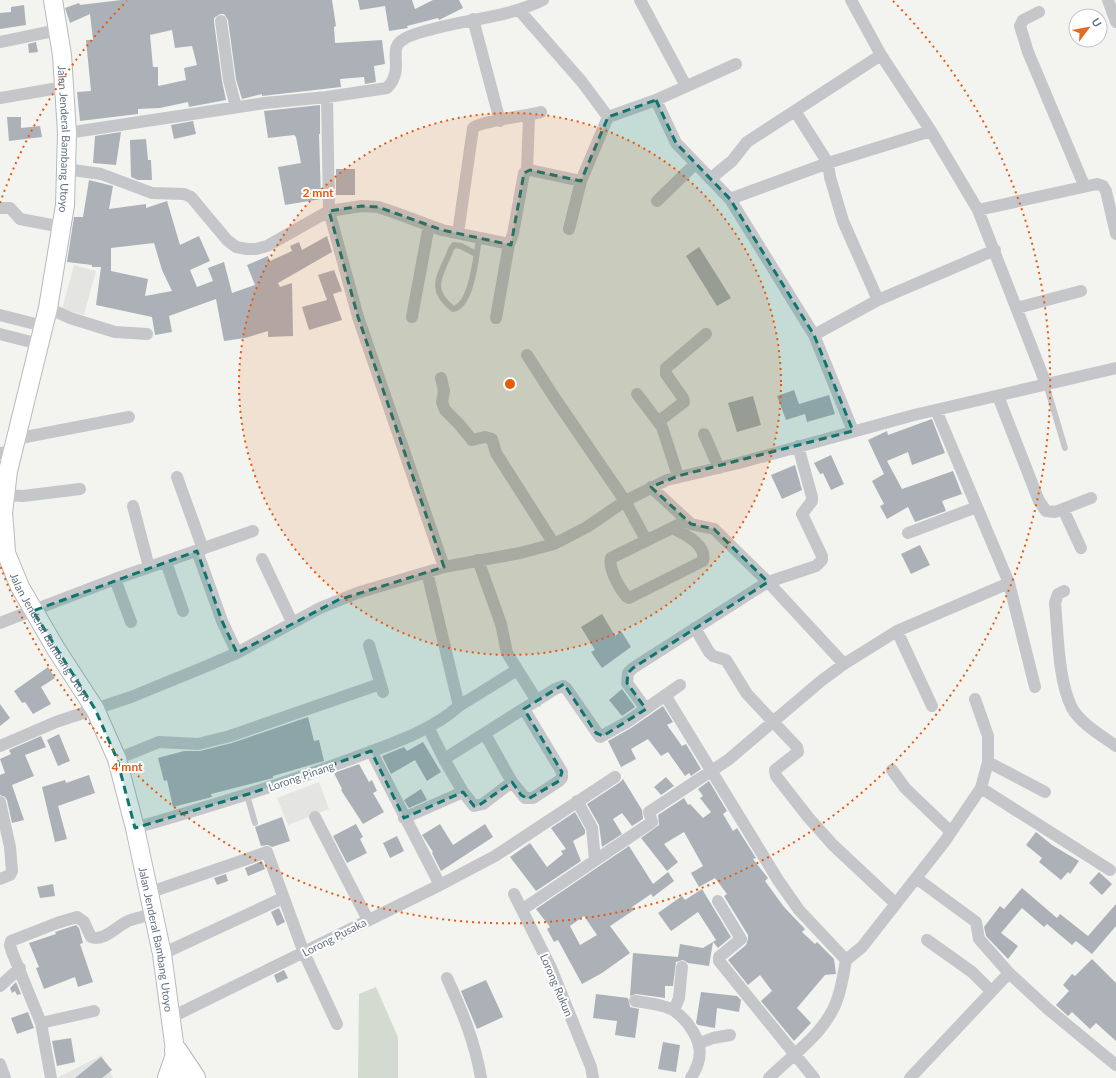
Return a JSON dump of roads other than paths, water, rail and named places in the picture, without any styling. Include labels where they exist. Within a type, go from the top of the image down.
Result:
[{"type":"highway","points":[[175,1066],[194,1078]]},
{"type":"street","name":"Jalan Jenderal Bambang Utoyo","points":[[54,0],[64,87],[67,133],[62,226],[46,317],[9,447],[3,513],[6,553],[20,587],[33,611],[95,709],[117,759],[135,828],[162,954],[172,1017],[175,1066]]},
{"type":"street","points":[[67,133],[386,88],[394,81],[396,71],[395,50],[402,40],[412,35],[473,19],[519,10],[543,0]]},
{"type":"street","points":[[640,0],[686,86]]},
{"type":"street","points":[[851,0],[880,55],[931,131],[978,210],[995,250],[1046,384]]},
{"type":"street","points":[[1108,0],[1116,22]]},
{"type":"street","points":[[519,10],[582,82],[608,117]]},
{"type":"street","points":[[1039,12],[1024,20],[1020,26],[1028,52],[1084,185]]},
{"type":"street","points":[[473,19],[500,121]]},
{"type":"street","points":[[221,21],[229,80],[236,108]]},
{"type":"street","points":[[0,42],[58,30]]},
{"type":"street","points":[[710,179],[732,161],[747,142],[880,55]]},
{"type":"street","points":[[569,229],[581,181],[608,117],[656,100],[736,64]]},
{"type":"street","points":[[0,98],[64,87]]},
{"type":"street","points":[[327,97],[329,211],[359,320],[444,567]]},
{"type":"street","points":[[656,100],[676,143],[730,199],[814,336],[853,431]]},
{"type":"street","points":[[458,234],[473,128],[481,123],[529,116],[541,112]]},
{"type":"street","points":[[795,112],[828,163],[830,177],[843,221],[878,300]]},
{"type":"street","points":[[496,318],[509,244],[512,241],[522,177],[526,171],[529,116]]},
{"type":"street","points":[[730,199],[828,163],[931,131]]},
{"type":"street","points":[[657,202],[695,164]]},
{"type":"street","points":[[66,169],[101,174],[152,193],[184,194],[191,197],[227,240],[236,247],[247,249],[256,249],[267,246],[329,211],[362,206],[378,207],[429,226],[458,234],[509,244]]},
{"type":"street","points":[[526,171],[540,172],[581,181]]},
{"type":"street","points":[[978,210],[1084,185],[1097,184],[1105,188],[1116,234]]},
{"type":"street","points":[[0,208],[14,210],[20,219],[62,226]]},
{"type":"street","points":[[412,317],[429,226]]},
{"type":"street","points":[[814,336],[878,300],[995,250]]},
{"type":"street","points":[[1017,308],[1081,291]]},
{"type":"street","points":[[0,315],[46,317],[84,323],[115,332],[146,334]]},
{"type":"street","points":[[0,334],[39,344]]},
{"type":"street","points":[[659,421],[684,402],[683,398],[666,374],[666,368],[706,334]]},
{"type":"street","points":[[527,354],[554,398],[625,501],[646,540]]},
{"type":"street","points":[[0,746],[56,722],[95,709],[237,653],[320,608],[357,593],[444,567],[520,553],[554,544],[587,527],[625,501],[651,487],[678,476],[719,468],[936,410],[1116,368]]},
{"type":"street","points":[[441,378],[444,391],[442,402],[445,410],[472,440],[485,437],[492,439],[496,453],[554,544]]},
{"type":"street","points":[[637,394],[659,421],[678,476]]},
{"type":"street","points":[[998,396],[1043,508],[1052,513],[1091,498]]},
{"type":"street","points":[[936,410],[1009,583],[1035,687]]},
{"type":"street","points":[[9,447],[129,417]]},
{"type":"street","points":[[704,434],[719,468]]},
{"type":"street","points":[[646,709],[627,683],[628,673],[695,628],[768,582],[816,566],[822,560],[822,556],[802,514],[812,501],[812,497],[798,446]]},
{"type":"street","points":[[177,477],[222,620],[237,653]]},
{"type":"street","points":[[651,487],[691,524],[714,529],[768,582],[844,664]]},
{"type":"street","points":[[4,495],[23,496],[80,489]]},
{"type":"street","points":[[133,506],[149,567]]},
{"type":"street","points":[[908,533],[977,507]]},
{"type":"street","points":[[1063,509],[1081,548]]},
{"type":"street","points":[[677,525],[695,540],[704,556],[703,561],[629,598],[625,595],[617,581],[610,560],[615,555],[646,540],[677,525]]},
{"type":"street","points":[[0,623],[115,579],[253,532]]},
{"type":"street","points":[[262,559],[292,622]]},
{"type":"street","points":[[478,560],[501,624],[507,653],[537,701]]},
{"type":"street","points":[[166,562],[183,611]]},
{"type":"street","points":[[427,572],[459,706]]},
{"type":"street","points":[[115,579],[131,622]]},
{"type":"street","points":[[523,909],[652,822],[649,812],[742,749],[772,722],[844,664],[897,631],[1009,583]]},
{"type":"street","points":[[1064,590],[1058,594],[1055,603],[1061,667],[1072,709],[1083,722],[1116,746]]},
{"type":"street","points":[[695,628],[709,652],[713,656],[726,660],[747,694],[798,749],[795,754],[776,770],[776,776],[832,845],[896,904]]},
{"type":"street","points":[[897,631],[932,706]]},
{"type":"street","points":[[117,759],[159,742],[198,744],[230,736],[382,688],[369,645]]},
{"type":"street","name":"Lorong Pinang","points":[[135,828],[247,794],[371,751],[428,727],[517,670]]},
{"type":"street","points":[[444,759],[560,686],[566,688],[600,737],[646,709],[680,685]]},
{"type":"street","points":[[665,695],[778,880],[799,910],[846,960]]},
{"type":"street","points":[[769,1078],[818,1032],[834,1008],[838,997],[846,960],[862,947],[896,904],[951,832],[981,788],[988,762],[987,731],[975,699]]},
{"type":"street","points":[[485,734],[521,795],[528,799],[559,781],[563,775],[524,709]]},
{"type":"street","points":[[428,727],[463,792],[474,806],[478,806],[512,782]]},
{"type":"street","points":[[371,751],[404,818],[440,885]]},
{"type":"street","points":[[988,762],[1045,792]]},
{"type":"street","points":[[892,770],[905,788],[951,832]]},
{"type":"street","points":[[595,860],[592,828],[577,801],[614,777]]},
{"type":"street","points":[[981,788],[1110,870]]},
{"type":"street","points":[[404,818],[463,792]]},
{"type":"street","name":"Lorong Pusaka","points":[[172,1017],[304,953],[495,856],[577,801]]},
{"type":"street","points":[[0,802],[3,829],[10,847],[12,871],[10,875],[0,879]]},
{"type":"street","points":[[315,817],[368,920]]},
{"type":"street","points":[[148,893],[266,852],[304,953],[337,1024]]},
{"type":"street","points":[[916,878],[976,922],[979,940],[1009,972],[1053,1013],[1116,1065]]},
{"type":"street","name":"Lorong Rukun","points":[[514,894],[552,968],[591,1067],[593,1078]]},
{"type":"street","points":[[162,954],[283,898]]},
{"type":"street","points":[[718,901],[742,939],[719,957],[719,960],[814,1078]]},
{"type":"street","points":[[52,1078],[40,1023],[10,945],[12,940],[77,917],[82,919],[91,937],[95,938],[106,935],[128,921],[153,914]]},
{"type":"street","points":[[927,940],[972,972],[991,992]]},
{"type":"street","points":[[674,1010],[679,998],[682,967]]},
{"type":"street","points":[[0,986],[20,968]]},
{"type":"street","points":[[910,1078],[1009,972]]},
{"type":"street","points":[[447,978],[471,1036],[478,1058],[481,1078]]},
{"type":"street","points":[[635,1001],[662,1005],[674,1010],[686,1021],[700,1043],[700,1053],[691,1078]]},
{"type":"street","points":[[40,1023],[94,1011]]},
{"type":"street","points":[[700,1043],[713,1038],[730,1035]]},
{"type":"street","points":[[0,1064],[5,1078]]},
{"type":"lane","points":[[476,254],[461,246],[454,245],[451,249],[438,280],[438,293],[446,304],[452,309],[458,308],[462,304],[470,289],[479,239]]},
{"type":"lane","points":[[1046,384],[1065,448]]},
{"type":"lane","points":[[247,794],[255,823]]}]
